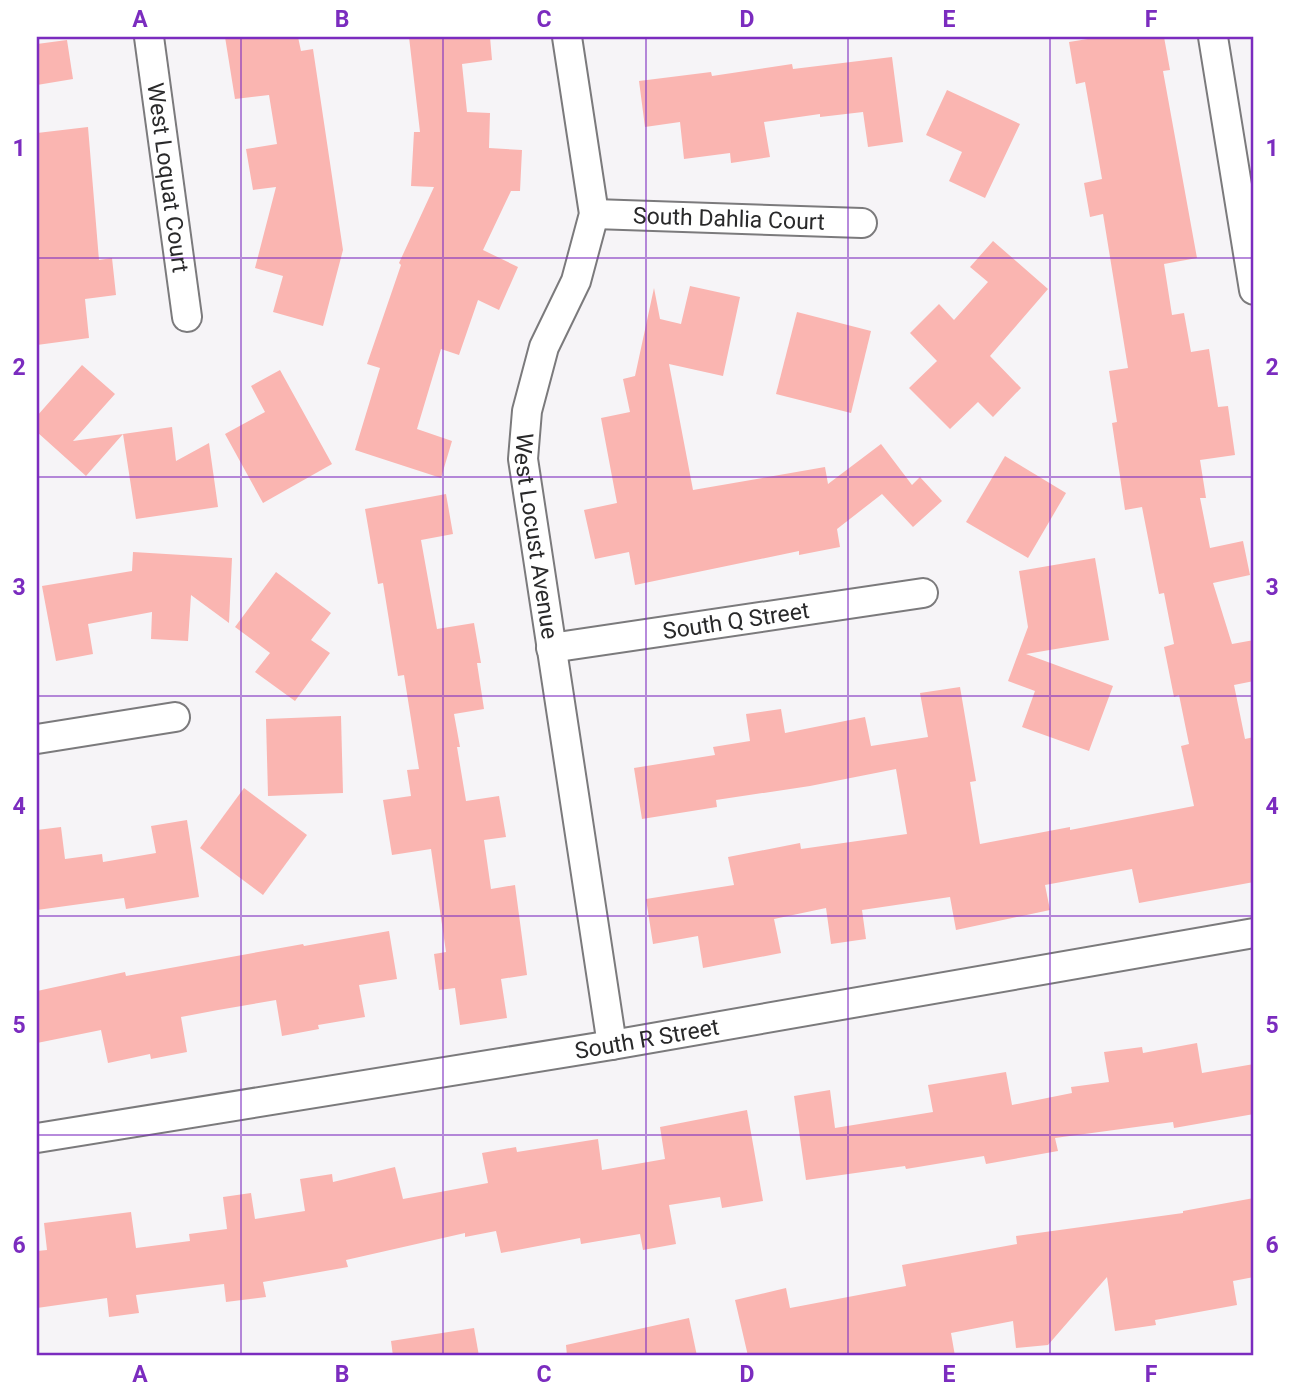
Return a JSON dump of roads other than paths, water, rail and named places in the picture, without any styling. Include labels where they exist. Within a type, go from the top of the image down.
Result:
[{"type":"street","name":"West Loquat Court","points":[[149,37],[187,317]]},
{"type":"street","name":"West Locust Avenue","points":[[567,37],[594,214],[576,281],[544,347],[527,411],[523,459],[612,1045]]},
{"type":"street","points":[[1213,37],[1254,290]]},
{"type":"street","name":"South Dahlia Court","points":[[594,214],[862,223]]},
{"type":"street","name":"South Q Street","points":[[551,648],[923,593]]},
{"type":"street","points":[[37,739],[175,717]]},
{"type":"street","name":"South R Street","points":[[37,1138],[612,1045],[1254,933]]}]
